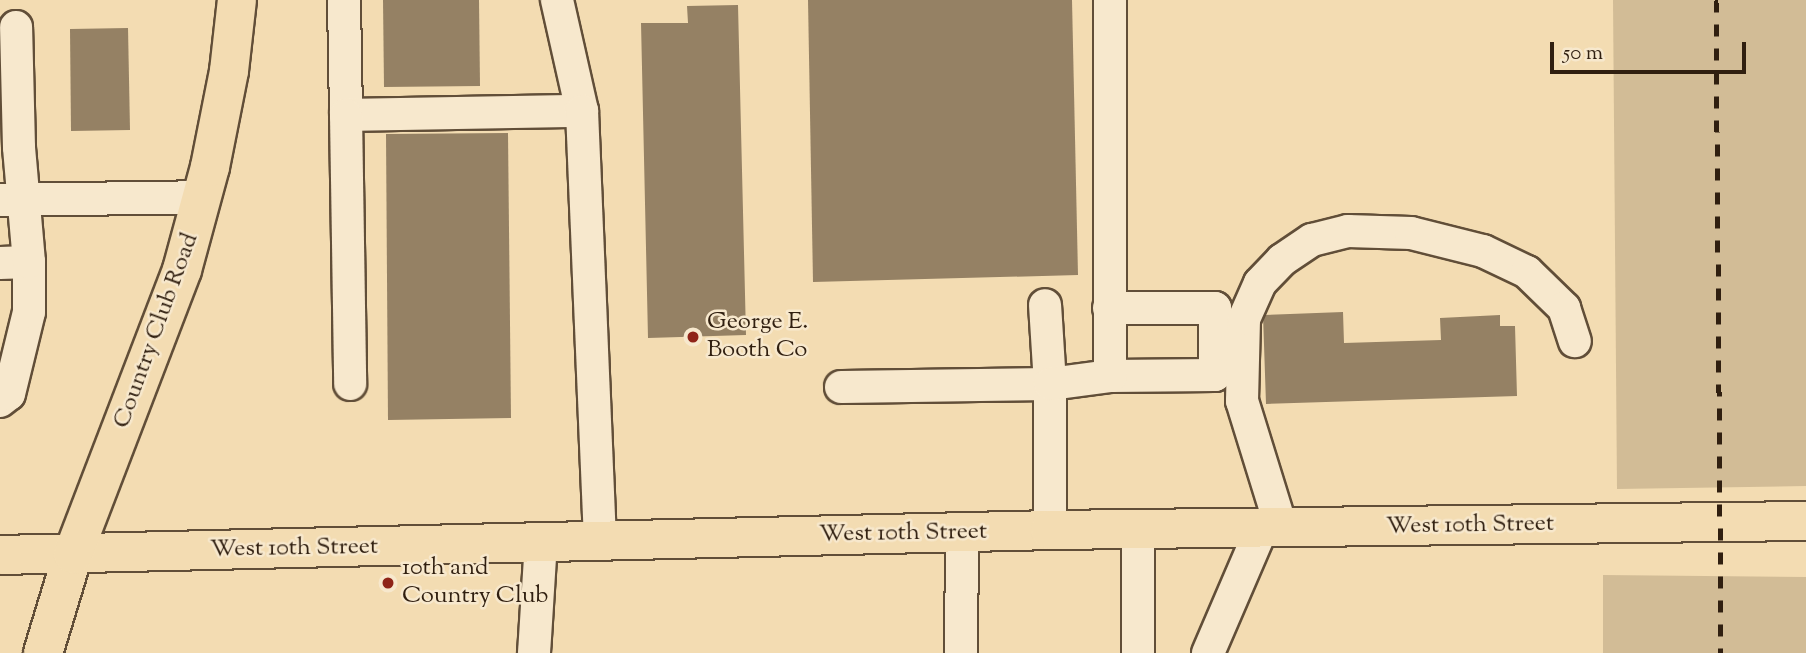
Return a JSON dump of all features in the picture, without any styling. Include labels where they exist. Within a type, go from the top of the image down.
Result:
[{"type":"main road","name":"Country Club Road","points":[[43,653],[73,554],[170,305],[203,197],[223,106],[237,0]]},
{"type":"main road","name":"West 10th Street","points":[[0,555],[1050,530],[1271,530],[1806,520]]},
{"type":"lane","points":[[344,0],[350,384]]},
{"type":"lane","points":[[557,0],[582,111],[600,541]]},
{"type":"lane","points":[[1110,0],[1110,376]]},
{"type":"lane","points":[[0,401],[9,394],[29,312],[14,263],[11,200],[16,26]]},
{"type":"lane","points":[[346,115],[582,111]]},
{"type":"lane","points":[[11,200],[203,197]]},
{"type":"lane","points":[[1208,653],[1271,530],[1242,401],[1244,319],[1260,283],[1282,260],[1312,240],[1348,231],[1411,233],[1483,251],[1527,272],[1564,308],[1575,341]]},
{"type":"lane","points":[[1045,305],[1049,384],[1050,530]]},
{"type":"lane","points":[[841,387],[1049,384],[1110,376],[1215,375],[1215,308],[1109,308]]},
{"type":"lane","points":[[1138,531],[1138,653]]},
{"type":"lane","points":[[961,653],[962,533]]},
{"type":"lane","points":[[534,653],[541,543]]},
{"type":"shaded area","points":[[1613,0],[1806,0],[1806,486],[1617,489]]},
{"type":"shaded area","points":[[1603,575],[1806,577],[1806,653],[1603,653]]},
{"type":"building","points":[[383,0],[479,0],[480,86],[384,87]]},
{"type":"building","points":[[808,0],[1072,0],[1078,275],[813,282]]},
{"type":"building","points":[[738,5],[746,335],[648,338],[641,23],[688,23],[687,6]]},
{"type":"building","points":[[128,28],[130,130],[71,131],[70,29]]},
{"type":"building","points":[[508,133],[511,418],[388,420],[386,134]]},
{"type":"building","points":[[1343,312],[1344,343],[1441,340],[1440,318],[1500,315],[1500,326],[1515,326],[1517,396],[1266,404],[1263,315]]},
{"type":"railway","points":[[1716,0],[1721,653]]},
{"type":"place","name":"George E. Booth Co","points":[[693,337]]},
{"type":"place","name":"10th and Country Club","points":[[388,583]]}]
